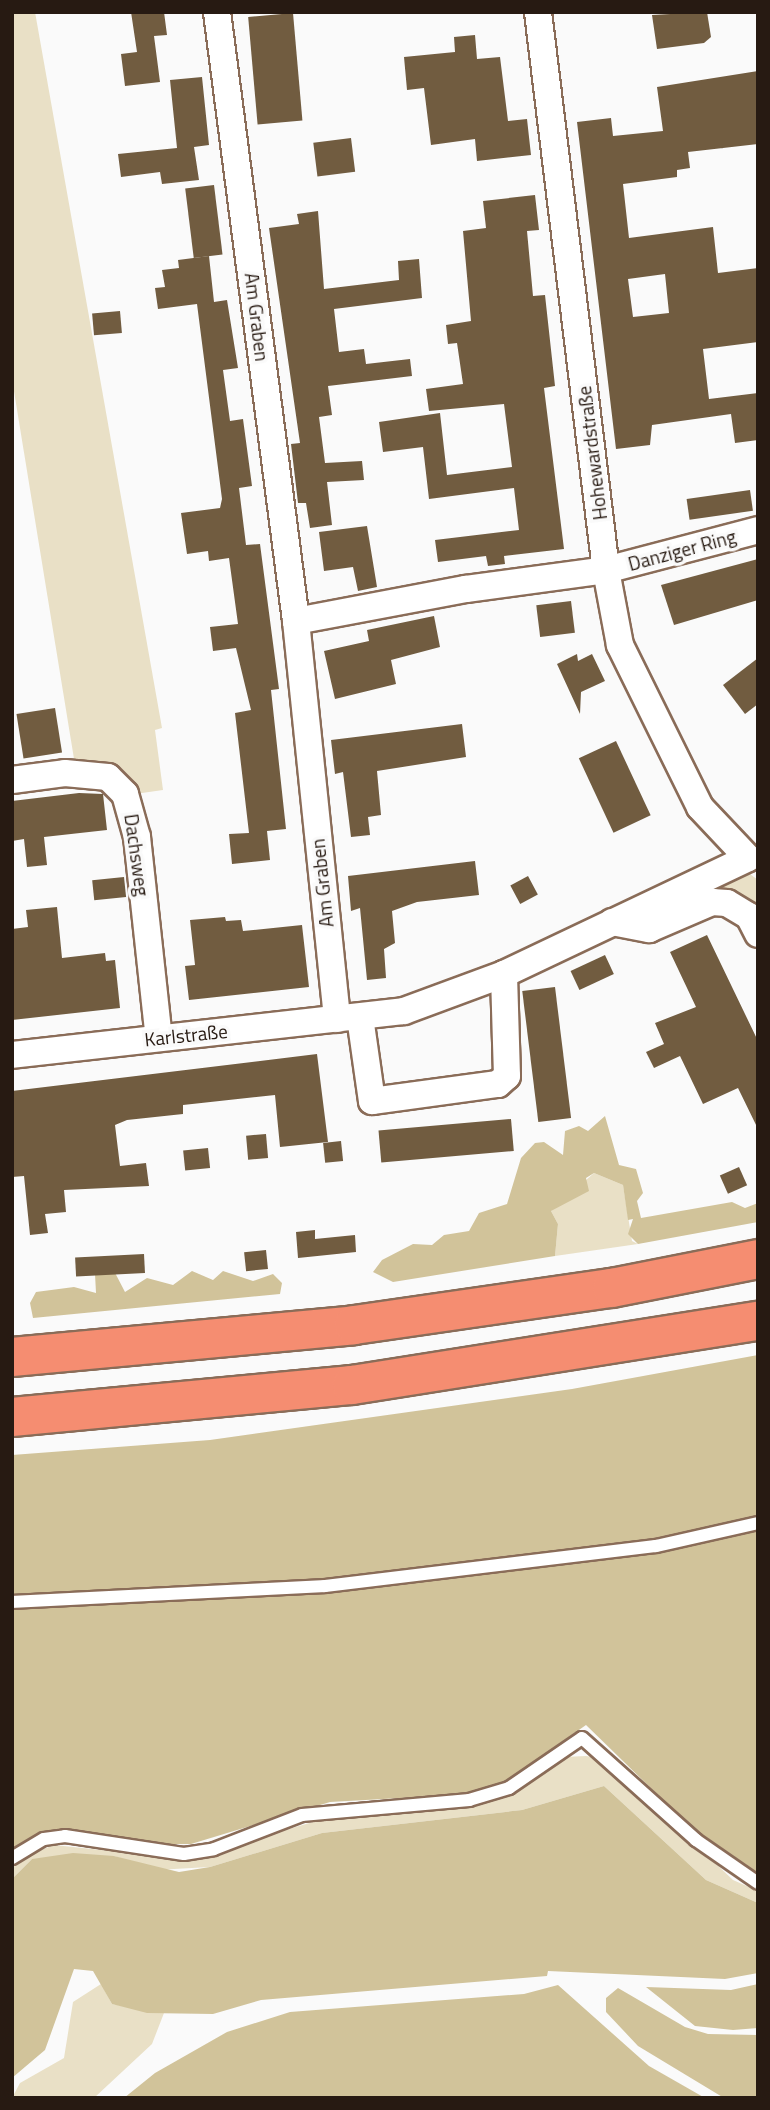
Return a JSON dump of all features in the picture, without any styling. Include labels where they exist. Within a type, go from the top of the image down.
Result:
[{"type":"highway","points":[[12,1357],[354,1325],[612,1288],[758,1259]]},
{"type":"highway","points":[[12,1417],[352,1385],[758,1321]]},
{"type":"street","name":"Am Graben","points":[[217,12],[349,1018]]},
{"type":"street","name":"Hohewardstraße","points":[[538,12],[606,570],[620,645],[700,807],[753,862]]},
{"type":"street","name":"Danziger Ring","points":[[606,570],[758,530]]},
{"type":"street","points":[[296,621],[529,578],[606,570]]},
{"type":"street","name":"Dachsweg","points":[[12,780],[65,773],[108,776],[125,794],[136,837],[159,1038]]},
{"type":"street","name":"Karlstraße","points":[[12,1055],[404,1011],[504,974],[612,922],[753,862]]},
{"type":"street","points":[[612,922],[649,929],[712,901],[738,905],[758,934]]},
{"type":"street","points":[[349,1018],[372,1101],[498,1084],[507,1076],[504,974]]},
{"type":"lane","points":[[12,1602],[325,1586],[656,1546],[758,1523]]},
{"type":"lane","points":[[12,1858],[44,1839],[65,1836],[184,1854],[214,1849],[302,1815],[469,1800],[509,1788],[582,1738],[696,1840],[758,1883]]},
{"type":"shaded area","points":[[12,12],[35,12],[162,728],[155,730],[163,790],[135,794],[75,765],[12,379]]},
{"type":"shaded area","points":[[746,871],[758,880],[758,911],[735,893],[667,914]]},
{"type":"shaded area","points":[[605,1116],[619,1165],[636,1169],[643,1193],[637,1201],[641,1218],[732,1202],[745,1208],[758,1203],[758,1222],[638,1244],[628,1234],[633,1219],[628,1220],[623,1185],[594,1173],[586,1178],[589,1191],[551,1211],[558,1224],[555,1256],[393,1282],[373,1272],[382,1260],[413,1244],[432,1245],[444,1235],[469,1231],[479,1213],[507,1204],[521,1158],[535,1143],[544,1142],[563,1155],[565,1131],[579,1126],[588,1131]]},
{"type":"shaded area","points":[[594,1173],[623,1185],[632,1241],[638,1244],[555,1256],[558,1224],[551,1211]]},
{"type":"shaded area","points":[[112,1267],[125,1292],[147,1278],[173,1285],[192,1271],[213,1280],[223,1271],[253,1281],[273,1274],[282,1283],[280,1294],[33,1318],[30,1303],[36,1292],[74,1287],[96,1293],[95,1274]]},
{"type":"shaded area","points":[[758,1355],[758,1874],[743,1869],[697,1833],[586,1725],[495,1789],[472,1794],[330,1802],[191,1844],[150,1844],[72,1830],[47,1833],[12,1849],[12,1455],[210,1440],[572,1389]]},
{"type":"shaded area","points":[[564,1757],[599,1758],[634,1786],[733,1880],[758,1891],[758,1903],[706,1880],[604,1786],[522,1810],[322,1833],[210,1867],[156,1870],[114,1856],[32,1859],[12,1879],[12,1865],[20,1858],[54,1845],[187,1859],[323,1819],[478,1805],[503,1798]]},
{"type":"shaded area","points":[[604,1786],[706,1880],[758,1903],[758,1973],[725,1979],[548,1971],[547,1976],[261,2000],[213,2014],[147,2013],[112,2004],[93,1971],[74,1969],[45,2050],[12,2078],[12,1879],[32,1859],[73,1853],[114,1856],[179,1872],[210,1867],[322,1833],[522,1810]]},
{"type":"shaded area","points":[[101,1984],[112,2004],[164,2013],[152,2044],[94,2098],[12,2098],[20,2083],[64,2058],[73,2002]]},
{"type":"shaded area","points":[[758,1984],[758,2028],[733,2030],[695,2026],[646,1987],[731,1990]]},
{"type":"shaded area","points":[[558,1985],[649,2066],[705,2098],[124,2098],[155,2073],[227,2032],[290,2012],[524,1994]]},
{"type":"shaded area","points":[[618,1988],[685,2027],[708,2034],[758,2035],[758,2098],[724,2098],[638,2046],[606,2012],[606,1998]]},
{"type":"building","points":[[131,12],[164,12],[167,35],[154,36],[160,82],[125,86],[121,54],[137,52]]},
{"type":"building","points":[[707,12],[711,37],[704,43],[657,49],[652,15]]},
{"type":"building","points":[[293,13],[302,121],[258,125],[248,17]]},
{"type":"building","points":[[475,35],[477,59],[500,57],[508,121],[527,119],[531,155],[477,161],[475,139],[431,145],[424,88],[407,90],[404,57],[455,52],[454,37]]},
{"type":"building","points":[[758,71],[758,144],[688,152],[690,168],[677,170],[677,177],[623,184],[629,238],[713,227],[718,273],[758,268],[758,342],[703,349],[709,399],[758,393],[758,440],[735,443],[731,414],[652,425],[650,445],[616,449],[577,122],[611,118],[613,136],[663,131],[657,87]],"holes":[[[665,274],[669,313],[633,317],[628,279]]]},
{"type":"building","points":[[202,77],[209,145],[194,147],[199,180],[162,184],[160,172],[121,177],[118,154],[177,148],[170,80]]},
{"type":"building","points":[[351,138],[355,172],[317,176],[313,143]]},
{"type":"building","points":[[214,185],[223,254],[194,258],[185,189]]},
{"type":"building","points":[[535,195],[539,230],[527,231],[533,296],[545,295],[555,386],[544,388],[564,549],[504,556],[505,564],[488,566],[486,556],[438,562],[435,540],[519,530],[514,488],[429,499],[423,447],[383,452],[379,422],[440,413],[447,475],[512,467],[504,404],[429,411],[426,389],[463,384],[457,343],[448,344],[446,325],[471,321],[463,231],[486,228],[483,201]]},
{"type":"building","points":[[318,211],[324,289],[399,280],[398,261],[419,259],[422,298],[334,309],[339,352],[364,349],[366,364],[410,359],[412,376],[328,386],[332,415],[319,417],[325,463],[362,461],[364,480],[327,482],[332,525],[310,528],[306,503],[298,503],[291,444],[300,443],[269,228],[299,224],[297,214]]},
{"type":"building","points":[[209,256],[214,302],[227,300],[238,368],[223,370],[230,421],[243,419],[252,486],[239,488],[246,545],[260,544],[279,689],[271,690],[286,829],[267,831],[270,860],[232,864],[229,834],[249,833],[235,713],[251,710],[236,648],[213,651],[210,627],[238,624],[229,558],[209,561],[208,551],[187,554],[181,513],[220,508],[222,499],[197,304],[158,309],[155,288],[165,287],[162,270],[179,268],[178,260]]},
{"type":"building","points":[[120,311],[122,333],[94,335],[92,313]]},
{"type":"building","points":[[750,490],[753,511],[690,520],[687,499]]},
{"type":"building","points":[[367,526],[377,587],[358,591],[353,567],[324,571],[319,532]]},
{"type":"building","points":[[758,559],[758,600],[674,625],[661,585]]},
{"type":"building","points":[[571,601],[575,633],[540,637],[536,605]]},
{"type":"building","points":[[434,616],[440,647],[391,660],[396,684],[335,699],[324,651],[369,641],[367,630]]},
{"type":"building","points":[[577,654],[578,661],[592,654],[605,681],[581,692],[580,714],[557,664]]},
{"type":"building","points":[[758,658],[758,704],[745,714],[723,685]]},
{"type":"building","points":[[55,708],[62,752],[24,759],[16,714]]},
{"type":"building","points":[[462,724],[466,757],[377,771],[381,815],[368,817],[370,835],[351,837],[343,772],[335,774],[331,740]]},
{"type":"building","points":[[616,741],[651,815],[613,833],[579,758]]},
{"type":"building","points":[[79,793],[103,794],[107,830],[44,837],[47,865],[27,867],[24,839],[12,841],[12,801]]},
{"type":"building","points":[[475,861],[479,895],[417,902],[392,911],[395,943],[384,949],[386,978],[367,980],[360,908],[351,911],[348,876]]},
{"type":"building","points":[[528,876],[538,895],[520,904],[510,885]]},
{"type":"building","points":[[124,877],[126,897],[94,900],[92,880]]},
{"type":"building","points":[[57,907],[62,958],[105,953],[106,961],[115,960],[120,1008],[12,1020],[12,929],[28,927],[26,910]]},
{"type":"building","points":[[225,917],[226,921],[241,920],[243,931],[302,925],[309,987],[189,1000],[185,966],[195,965],[190,920]]},
{"type":"building","points":[[707,935],[758,1041],[758,1129],[738,1088],[703,1104],[680,1056],[654,1068],[646,1052],[664,1044],[655,1023],[696,1007],[670,952]]},
{"type":"building","points":[[605,955],[614,974],[579,990],[571,971]]},
{"type":"building","points":[[555,987],[571,1118],[538,1122],[522,991]]},
{"type":"building","points":[[317,1054],[328,1142],[280,1147],[275,1095],[183,1105],[183,1114],[127,1120],[115,1125],[120,1166],[146,1163],[149,1186],[64,1190],[66,1212],[45,1214],[48,1233],[30,1235],[24,1176],[12,1177],[12,1091]]},
{"type":"building","points":[[511,1119],[514,1151],[381,1162],[379,1131]]},
{"type":"building","points":[[266,1134],[268,1158],[248,1160],[246,1136]]},
{"type":"building","points":[[341,1141],[343,1161],[325,1163],[323,1143]]},
{"type":"building","points":[[208,1148],[210,1168],[185,1171],[183,1151]]},
{"type":"building","points":[[739,1167],[747,1185],[728,1194],[720,1176]]},
{"type":"building","points":[[315,1230],[315,1239],[355,1235],[356,1252],[298,1258],[296,1232]]},
{"type":"building","points":[[266,1250],[268,1269],[246,1271],[244,1252]]},
{"type":"building","points":[[144,1254],[145,1273],[76,1277],[75,1258]]}]
